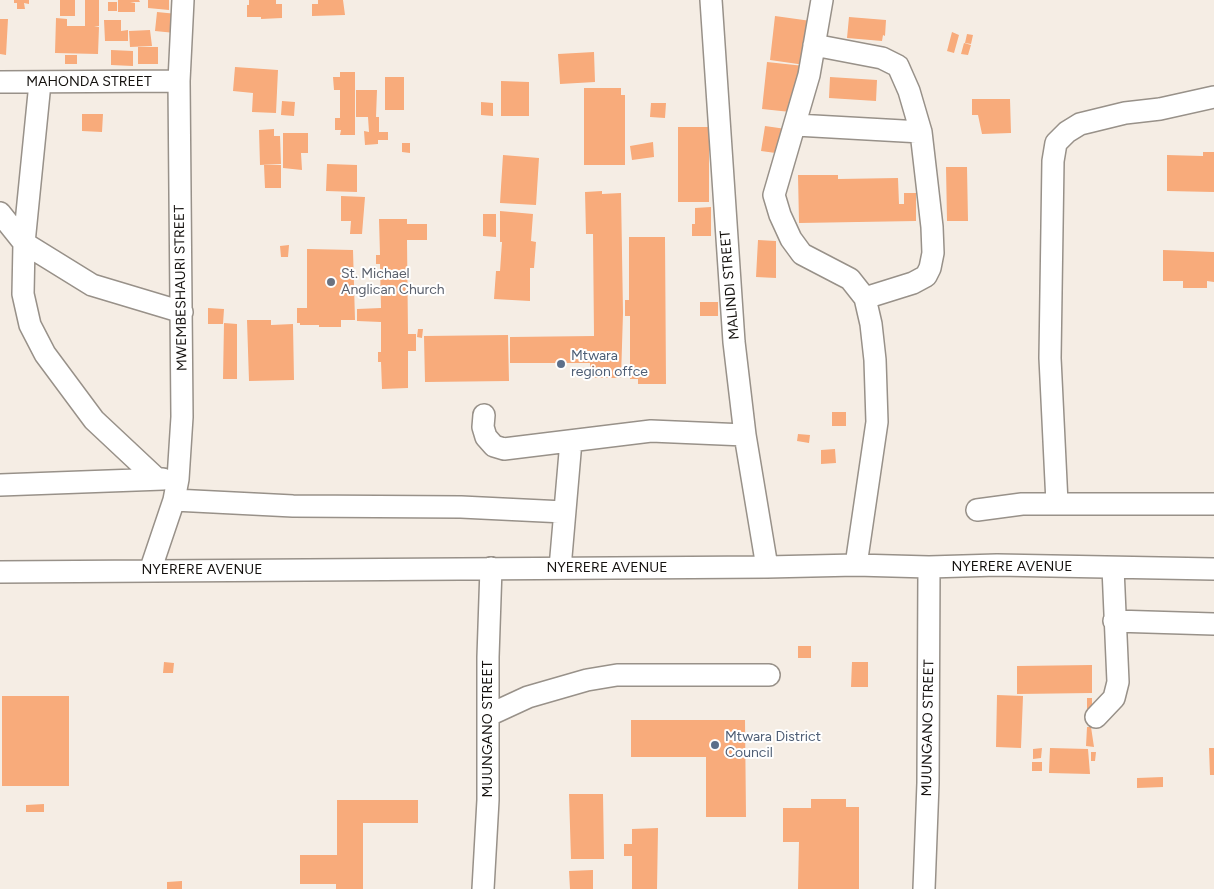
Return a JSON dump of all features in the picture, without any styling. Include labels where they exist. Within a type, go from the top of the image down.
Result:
[{"type":"street","name":"MWEMBESHAURI STREET","points":[[150,571],[174,500],[178,479],[182,416],[178,81],[183,0]]},
{"type":"street","name":"MALINDI STREET","points":[[711,0],[726,243],[745,435],[767,567]]},
{"type":"street","points":[[822,0],[796,125],[774,195],[780,216],[791,239],[802,254],[850,279],[865,298],[875,360],[877,422],[856,565]]},
{"type":"street","points":[[814,45],[882,58],[898,66],[909,91],[921,132],[932,227],[933,253],[930,268],[926,276],[913,284],[865,298]]},
{"type":"street","name":"MAHONDA STREET","points":[[0,82],[178,81]]},
{"type":"street","points":[[40,83],[24,244],[23,294],[30,325],[44,354],[94,420],[157,479]]},
{"type":"street","points":[[1057,503],[1050,358],[1053,161],[1056,143],[1067,132],[1080,124],[1125,113],[1160,109],[1214,97]]},
{"type":"street","points":[[796,125],[921,132]]},
{"type":"street","points":[[0,213],[24,244],[92,285],[182,312]]},
{"type":"street","points":[[484,415],[483,427],[486,437],[494,446],[504,449],[651,431],[745,435]]},
{"type":"street","points":[[560,568],[571,441]]},
{"type":"street","points":[[0,486],[178,479]]},
{"type":"street","points":[[174,500],[293,506],[364,504],[564,512]]},
{"type":"street","points":[[977,510],[1022,504],[1057,503],[1214,504]]},
{"type":"street","name":"NYERERE AVENUE","points":[[0,572],[856,565],[929,567],[997,565],[1214,569]]},
{"type":"street","name":"MUUNGANO STREET","points":[[924,889],[928,783],[929,567]]},
{"type":"street","name":"MUUNGANO STREET","points":[[483,889],[488,800],[488,657],[491,568]]},
{"type":"street","points":[[1096,716],[1114,698],[1118,682],[1113,568]]},
{"type":"street","points":[[1114,621],[1214,624]]},
{"type":"street","points":[[489,716],[528,697],[594,678],[617,675],[768,675]]},
{"type":"building","points":[[14,0],[29,0],[29,4],[24,3],[25,9],[17,9],[17,3],[14,3]]},
{"type":"building","points":[[60,0],[75,0],[75,16],[60,16]]},
{"type":"building","points":[[85,0],[99,0],[99,26],[94,26],[99,27],[98,54],[55,53],[56,18],[67,19],[67,26],[85,26]]},
{"type":"building","points":[[118,0],[139,0],[140,2],[130,2],[135,3],[135,12],[118,12]]},
{"type":"building","points":[[148,0],[169,0],[169,10],[148,8]]},
{"type":"building","points":[[249,0],[276,0],[276,4],[282,4],[282,18],[261,19],[261,17],[247,17]]},
{"type":"building","points":[[318,0],[343,0],[345,15],[312,16],[312,4],[318,4]]},
{"type":"building","points":[[108,2],[117,2],[117,11],[108,11]]},
{"type":"building","points":[[157,12],[177,14],[175,33],[155,31]]},
{"type":"building","points":[[775,16],[811,21],[805,65],[770,60]]},
{"type":"building","points":[[849,17],[886,20],[885,36],[883,35],[882,41],[847,38]]},
{"type":"building","points":[[0,19],[8,19],[6,55],[0,54]]},
{"type":"building","points":[[104,20],[121,20],[121,31],[128,30],[128,41],[105,41]]},
{"type":"building","points":[[150,30],[152,46],[130,47],[129,31]]},
{"type":"building","points":[[952,32],[959,35],[954,53],[947,51]]},
{"type":"building","points":[[967,34],[973,35],[971,44],[965,43]]},
{"type":"building","points":[[964,43],[971,45],[968,55],[961,54]]},
{"type":"building","points":[[138,47],[158,47],[158,64],[138,64]]},
{"type":"building","points":[[111,50],[133,51],[133,66],[111,65]]},
{"type":"building","points":[[594,52],[595,82],[560,84],[558,54]]},
{"type":"building","points":[[65,55],[77,55],[77,64],[65,64]]},
{"type":"building","points":[[767,62],[804,66],[800,113],[762,109]]},
{"type":"building","points":[[235,67],[278,70],[276,113],[252,112],[253,93],[233,91]]},
{"type":"building","points":[[340,72],[355,72],[355,135],[340,135],[341,130],[335,130],[335,118],[340,118],[340,90],[334,90],[333,77],[340,77]]},
{"type":"building","points":[[385,77],[404,77],[404,110],[385,110]]},
{"type":"building","points":[[830,77],[877,80],[876,101],[829,98]]},
{"type":"building","points":[[501,81],[529,82],[529,116],[501,116]]},
{"type":"building","points":[[584,88],[621,88],[621,95],[625,95],[625,165],[584,165]]},
{"type":"building","points":[[356,90],[377,90],[376,117],[379,117],[379,132],[388,132],[388,140],[378,140],[378,144],[365,145],[364,131],[369,132],[368,117],[356,117]]},
{"type":"building","points":[[972,99],[1010,99],[1011,133],[982,134],[978,115],[972,115]]},
{"type":"building","points":[[282,101],[295,102],[294,116],[281,115]]},
{"type":"building","points":[[481,102],[493,103],[493,116],[481,115]]},
{"type":"building","points":[[651,103],[666,103],[665,118],[650,117]]},
{"type":"building","points":[[82,114],[103,114],[102,132],[82,131]]},
{"type":"building","points":[[765,126],[786,129],[783,154],[761,151]]},
{"type":"building","points":[[678,127],[709,127],[709,202],[678,202]]},
{"type":"building","points":[[274,129],[274,136],[280,136],[281,164],[260,165],[259,130]]},
{"type":"building","points":[[283,133],[308,133],[308,153],[301,153],[302,170],[283,168]]},
{"type":"building","points":[[653,142],[654,157],[632,160],[630,146]]},
{"type":"building","points":[[402,143],[410,143],[410,153],[402,152]]},
{"type":"building","points":[[1203,152],[1214,152],[1214,192],[1167,191],[1167,155],[1203,156]]},
{"type":"building","points":[[503,155],[539,158],[536,205],[500,203]]},
{"type":"building","points":[[327,164],[357,165],[357,192],[326,191]]},
{"type":"building","points":[[264,165],[281,165],[281,188],[265,188]]},
{"type":"building","points":[[946,167],[967,167],[968,221],[947,221]]},
{"type":"building","points":[[798,175],[838,175],[838,179],[898,178],[899,204],[904,204],[904,193],[916,193],[916,221],[799,223]]},
{"type":"building","points":[[602,191],[602,194],[621,193],[623,313],[621,378],[590,378],[590,363],[510,363],[510,337],[594,336],[593,234],[586,234],[585,192]]},
{"type":"building","points":[[341,196],[365,197],[362,234],[350,234],[351,221],[341,221]]},
{"type":"building","points":[[711,207],[711,236],[692,236],[692,224],[695,224],[695,208]]},
{"type":"building","points":[[500,211],[533,214],[531,241],[536,242],[534,268],[530,268],[530,301],[494,299],[496,271],[500,271],[502,242],[500,242]]},
{"type":"building","points":[[483,214],[496,214],[496,237],[483,236]]},
{"type":"building","points":[[379,219],[407,219],[407,224],[427,224],[427,240],[407,240],[408,334],[416,334],[416,351],[408,351],[408,388],[382,389],[381,362],[378,362],[378,352],[381,352],[381,322],[357,321],[357,309],[381,308],[380,264],[376,264],[376,255],[380,255]]},
{"type":"building","points":[[629,237],[665,237],[666,384],[638,384],[638,379],[630,379],[630,316],[625,316],[625,300],[629,300]]},
{"type":"building","points":[[758,240],[776,241],[776,278],[756,277]]},
{"type":"building","points":[[289,245],[288,257],[281,257],[280,246]]},
{"type":"building","points":[[307,249],[353,250],[355,320],[341,320],[341,327],[319,327],[319,325],[300,325],[300,323],[297,323],[297,308],[307,308]]},
{"type":"building","points":[[1163,250],[1214,252],[1214,282],[1207,281],[1207,288],[1183,288],[1183,281],[1163,281]]},
{"type":"building","points":[[700,302],[718,302],[718,316],[700,316]]},
{"type":"building","points":[[208,308],[224,309],[223,324],[208,324]]},
{"type":"building","points":[[247,320],[271,320],[271,325],[293,324],[294,380],[249,381]]},
{"type":"building","points":[[224,323],[237,324],[237,379],[223,379]]},
{"type":"building","points":[[418,329],[423,329],[422,338],[417,337]]},
{"type":"building","points":[[508,335],[509,381],[425,382],[424,336]]},
{"type":"building","points":[[832,412],[846,412],[846,426],[832,426]]},
{"type":"building","points":[[798,434],[810,435],[809,443],[797,441]]},
{"type":"building","points":[[835,449],[836,463],[821,464],[821,450]]},
{"type":"building","points":[[798,646],[811,646],[811,658],[798,658]]},
{"type":"building","points":[[164,662],[174,663],[173,673],[163,673]]},
{"type":"building","points":[[852,662],[868,662],[868,687],[851,687]]},
{"type":"building","points":[[1092,665],[1092,693],[1017,694],[1017,666]]},
{"type":"building","points":[[997,695],[1023,696],[1021,748],[996,747]]},
{"type":"building","points":[[2,696],[69,696],[69,786],[2,786]]},
{"type":"building","points":[[1087,698],[1092,698],[1092,715],[1087,715]]},
{"type":"building","points":[[631,720],[745,720],[746,817],[706,817],[706,757],[631,757]]},
{"type":"building","points":[[1087,727],[1091,727],[1094,747],[1086,746]]},
{"type":"building","points":[[1042,748],[1041,758],[1033,759],[1033,749]]},
{"type":"building","points":[[1050,748],[1088,749],[1090,774],[1049,773]]},
{"type":"building","points":[[1209,748],[1214,748],[1214,775],[1210,775]]},
{"type":"building","points":[[1091,752],[1096,752],[1095,761],[1091,761]]},
{"type":"building","points":[[1032,762],[1042,762],[1042,771],[1032,771]]},
{"type":"building","points":[[1163,777],[1163,787],[1137,788],[1137,778]]},
{"type":"building","points":[[569,794],[603,794],[604,859],[571,859]]},
{"type":"building","points":[[811,799],[846,799],[846,807],[859,807],[859,889],[798,889],[799,842],[783,842],[783,808],[811,808]]},
{"type":"building","points":[[337,800],[418,800],[418,823],[363,823],[363,889],[336,889],[336,884],[300,884],[300,855],[337,855]]},
{"type":"building","points":[[44,804],[44,812],[26,812],[26,805]]},
{"type":"building","points":[[658,828],[657,889],[632,889],[632,856],[624,856],[624,844],[632,844],[632,829]]},
{"type":"building","points":[[593,870],[593,889],[570,889],[569,871]]},
{"type":"building","points":[[182,881],[182,889],[167,889],[167,882]]},
{"type":"place","name":"St. Michael Anglican Church","points":[[331,282]]},
{"type":"place","name":"Mtwara region offce","points":[[561,364]]},
{"type":"place","name":"Mtwara District Council","points":[[715,745]]}]
